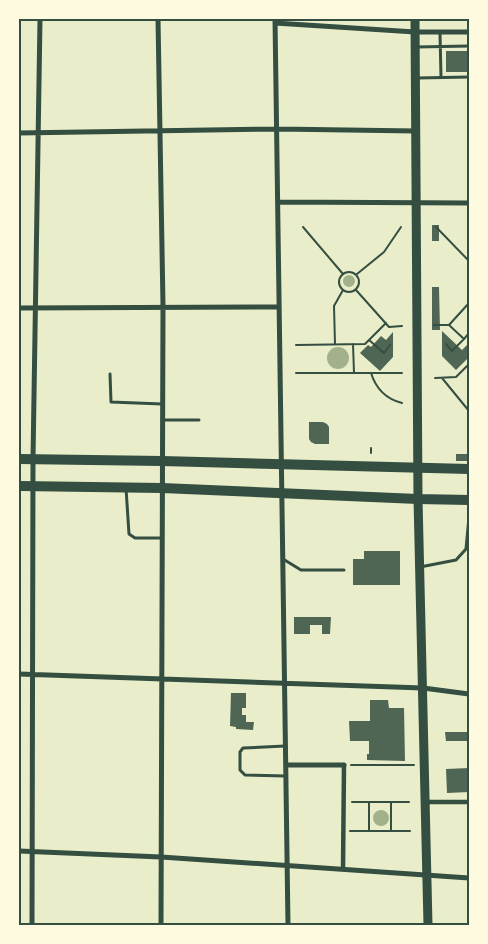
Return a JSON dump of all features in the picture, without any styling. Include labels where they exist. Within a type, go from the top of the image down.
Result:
[{"type":"main road","points":[[415,19],[418,500],[428,925]]},
{"type":"main road","points":[[19,459],[469,469]]},
{"type":"main road","points":[[19,486],[162,488],[418,500],[469,500]]},
{"type":"street","points":[[32,925],[33,459],[40,19]]},
{"type":"street","points":[[158,19],[162,306],[161,925]]},
{"type":"street","points":[[288,925],[275,21],[415,32],[469,32]]},
{"type":"street","points":[[19,133],[278,129],[416,131]]},
{"type":"street","points":[[279,202],[469,203]]},
{"type":"street","points":[[19,308],[280,306]]},
{"type":"street","points":[[19,674],[423,688],[469,694]]},
{"type":"street","points":[[286,765],[344,765],[343,869]]},
{"type":"street","points":[[425,802],[469,802]]},
{"type":"street","points":[[19,851],[161,857],[469,878]]},
{"type":"lane","points":[[440,32],[441,77]]},
{"type":"lane","points":[[415,47],[469,46]]},
{"type":"lane","points":[[415,78],[469,77]]},
{"type":"lane","points":[[110,374],[111,402],[162,404]]},
{"type":"lane","points":[[162,420],[199,420]]},
{"type":"lane","points":[[126,488],[129,534],[135,538],[162,538]]},
{"type":"lane","points":[[420,567],[456,560],[466,549],[469,517]]},
{"type":"lane","points":[[283,558],[301,570],[344,570]]},
{"type":"lane","points":[[285,746],[245,747],[241,750],[240,770],[245,775],[286,776]]},
{"type":"path","points":[[303,228],[343,274]]},
{"type":"path","points":[[357,274],[384,252],[401,228]]},
{"type":"path","points":[[436,228],[469,262]]},
{"type":"path","points":[[350,271],[357,274],[360,280],[356,290],[350,292],[343,290],[339,281],[343,274],[350,271]]},
{"type":"path","points":[[335,344],[334,306],[343,290]]},
{"type":"path","points":[[356,290],[389,326],[402,326]]},
{"type":"path","points":[[448,325],[469,303]]},
{"type":"path","points":[[296,344],[365,344],[386,323]]},
{"type":"path","points":[[434,325],[448,325],[464,339]]},
{"type":"path","points":[[446,344],[452,351],[469,333]]},
{"type":"path","points":[[369,340],[384,352],[390,345]]},
{"type":"path","points":[[353,344],[354,373]]},
{"type":"path","points":[[435,378],[456,377],[469,364]]},
{"type":"path","points":[[464,369],[469,369]]},
{"type":"path","points":[[296,373],[402,373]]},
{"type":"path","points":[[370,373],[374,383],[382,393],[392,400],[402,403]]},
{"type":"path","points":[[442,378],[469,411]]},
{"type":"path","points":[[370,453],[371,448]]},
{"type":"path","points":[[344,765],[424,765]]},
{"type":"path","points":[[343,802],[410,802]]},
{"type":"path","points":[[369,802],[369,831]]},
{"type":"path","points":[[391,802],[391,831]]},
{"type":"path","points":[[343,831],[410,831]]},
{"type":"shaded area","points":[[349,275],[355,281],[349,287],[343,281]]},
{"type":"shaded area","points":[[338,347],[346,350],[349,358],[346,366],[338,369],[330,366],[327,358],[330,350]]},
{"type":"shaded area","points":[[381,810],[389,818],[381,826],[373,818]]},
{"type":"building","points":[[446,51],[469,51],[469,72],[446,72]]},
{"type":"building","points":[[432,225],[439,225],[439,241],[432,241]]},
{"type":"building","points":[[432,287],[439,287],[440,330],[432,330]]},
{"type":"building","points":[[442,331],[462,350],[469,345],[469,357],[456,370],[442,356]]},
{"type":"building","points":[[393,332],[393,357],[380,371],[360,353],[368,345],[371,347],[381,336],[386,340]]},
{"type":"building","points":[[309,422],[323,422],[327,424],[329,427],[329,444],[315,444],[311,442],[309,439]]},
{"type":"building","points":[[456,454],[469,454],[469,461],[456,461]]},
{"type":"building","points":[[364,551],[400,551],[400,585],[353,585],[353,559],[364,559]]},
{"type":"building","points":[[294,617],[331,617],[330,634],[322,634],[322,625],[310,625],[310,634],[294,634]]},
{"type":"building","points":[[231,693],[246,693],[246,708],[242,708],[242,715],[246,715],[246,722],[254,722],[253,730],[236,729],[236,727],[230,726]]},
{"type":"building","points":[[370,700],[388,700],[389,708],[404,708],[405,761],[367,760],[369,741],[350,741],[349,721],[370,721]]},
{"type":"building","points":[[445,732],[469,732],[469,741],[446,741]]},
{"type":"building","points":[[469,768],[469,792],[447,793],[446,769]]}]
